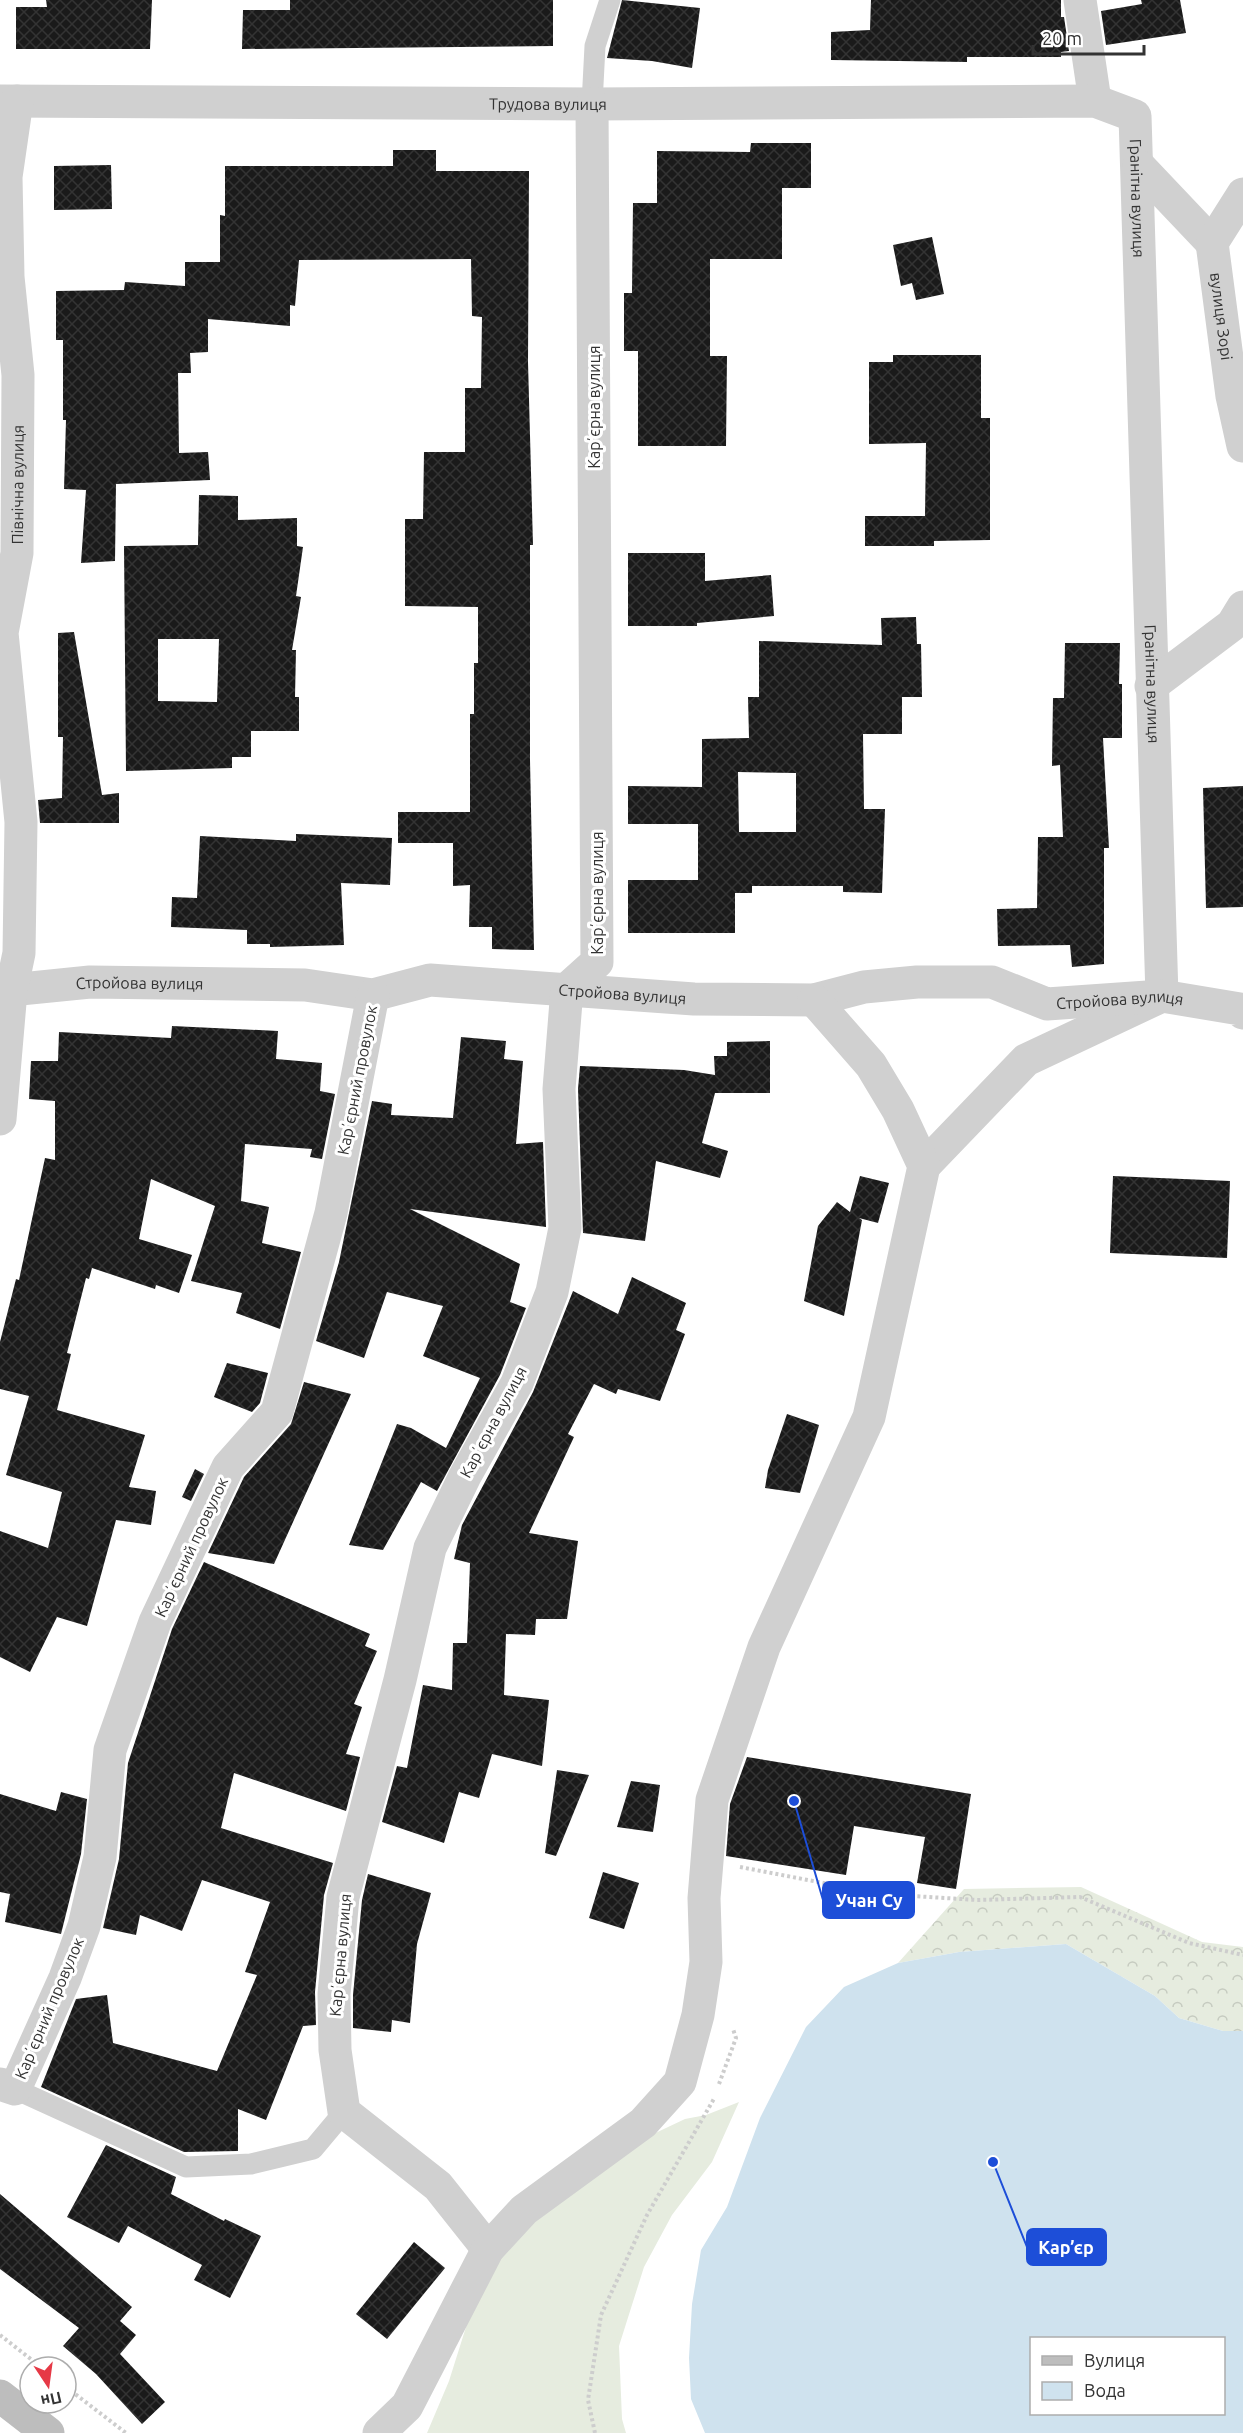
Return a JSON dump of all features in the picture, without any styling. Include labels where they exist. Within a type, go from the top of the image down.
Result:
[{"type":"main road","points":[[0,2396],[48,2433]]},
{"type":"street","points":[[1080,0],[1095,101]]},
{"type":"street","name":"Трудова вулиця","points":[[9,101],[592,104],[1095,101]]},
{"type":"street","name":"Північна вулиця","points":[[0,1119],[5,991],[19,953],[21,822],[2,633],[17,553],[18,375],[8,277],[6,177],[9,101]]},
{"type":"street","name":"Гранітна вулиця","points":[[1095,101],[1135,116],[1139,166],[1151,686],[1162,996]]},
{"type":"street","name":"Карʼєрна вулиця","points":[[344,2112],[335,2050],[334,1994],[343,1897],[400,1680],[430,1548],[465,1476],[517,1383],[552,1292],[565,1228],[559,1089],[567,989],[597,963],[592,104]]},
{"type":"street","points":[[1139,166],[1212,243],[1243,194]]},
{"type":"street","name":"вулиця Зорі","points":[[1212,243],[1232,396],[1243,446]]},
{"type":"street","points":[[1151,686],[1232,625],[1243,607]]},
{"type":"street","name":"Стройова вулиця","points":[[5,991],[90,982],[305,986],[373,995],[430,980],[694,999],[814,1000],[864,987],[917,982],[992,982],[1047,1004],[1162,996],[1242,1010]]},
{"type":"street","name":"Карʼєрний провулок","points":[[7,2086],[65,1978],[84,1926],[100,1857],[110,1750],[155,1622],[228,1467],[277,1412],[331,1213],[373,995]]},
{"type":"street","points":[[379,2433],[408,2406],[488,2249],[524,2210],[643,2123],[680,2082],[698,2015],[705,1962],[707,1863],[712,1800],[764,1647],[868,1417],[924,1166],[1026,1060],[1162,996]]},
{"type":"street","points":[[814,1000],[871,1065],[898,1110],[924,1166]]},
{"type":"street","points":[[344,2112],[438,2186],[488,2249]]},
{"type":"lane","points":[[592,104],[595,46],[610,0]]},
{"type":"lane","points":[[7,2086],[186,2167],[251,2164],[313,2149],[344,2112]]},
{"type":"path","points":[[707,1863],[881,1894],[977,1900],[1080,1897],[1189,1943],[1243,1955]]},
{"type":"path","points":[[595,2433],[588,2400],[601,2315],[647,2216],[712,2106],[736,2038],[732,2027]]},
{"type":"path","points":[[0,2335],[26,2355]]},
{"type":"path","points":[[78,2395],[126,2433]]},
{"type":"green space","points":[[1081,1887],[1202,1942],[1243,1947],[1243,2031],[1223,2031],[1179,2018],[1155,1996],[1066,1944],[959,1952],[898,1963],[964,1889]]},
{"type":"green space","points":[[739,2102],[712,2162],[672,2215],[644,2267],[619,2346],[622,2419],[626,2433],[427,2433],[449,2381],[484,2270],[592,2163],[685,2119],[706,2115]]},
{"type":"water","points":[[1066,1944],[1155,1996],[1179,2018],[1223,2031],[1243,2031],[1243,2433],[705,2433],[691,2399],[689,2358],[692,2304],[701,2250],[727,2207],[760,2118],[806,2027],[844,1987],[898,1963],[959,1952]]},
{"type":"building","points":[[46,0],[152,0],[150,49],[16,49],[16,7],[47,7]]},
{"type":"building","points":[[290,0],[553,0],[553,46],[242,49],[243,10],[290,10]]},
{"type":"building","points":[[622,0],[700,8],[692,68],[652,61],[607,58]]},
{"type":"building","points":[[871,0],[1061,0],[1061,17],[1064,17],[1069,51],[1061,52],[1061,57],[967,57],[967,62],[831,60],[831,32],[870,30]]},
{"type":"building","points":[[1141,0],[1180,0],[1186,33],[1106,45],[1101,11],[1142,4]]},
{"type":"building","points":[[751,143],[811,143],[811,188],[782,188],[782,259],[710,259],[710,356],[727,356],[726,446],[638,446],[638,351],[624,351],[624,293],[632,293],[633,203],[657,203],[657,151],[750,152]]},
{"type":"building","points":[[393,150],[436,150],[436,171],[529,171],[528,362],[533,545],[530,545],[530,760],[534,950],[492,949],[492,927],[469,927],[470,885],[453,886],[453,843],[398,843],[398,812],[470,812],[470,714],[474,714],[474,663],[478,663],[478,607],[405,606],[405,519],[423,519],[424,452],[465,452],[465,388],[481,388],[482,317],[472,316],[471,259],[299,260],[295,306],[290,305],[290,326],[208,319],[208,352],[190,353],[191,373],[178,373],[179,453],[208,452],[210,480],[116,484],[115,561],[81,563],[86,490],[64,489],[66,420],[63,420],[63,340],[56,340],[56,291],[124,290],[125,282],[185,286],[185,262],[220,262],[220,215],[225,216],[225,166],[393,166]]},
{"type":"building","points":[[111,165],[112,209],[54,210],[54,166]]},
{"type":"building","points":[[932,237],[944,294],[916,300],[912,283],[901,286],[893,245]]},
{"type":"building","points":[[893,355],[981,355],[981,418],[990,418],[990,540],[934,541],[934,546],[865,546],[865,516],[925,516],[926,443],[869,444],[869,362],[893,362]]},
{"type":"building","points":[[199,495],[238,496],[238,520],[297,518],[297,546],[303,547],[296,596],[301,597],[292,650],[296,650],[295,697],[299,697],[299,731],[251,731],[251,757],[232,757],[232,768],[126,771],[124,546],[198,545]],"holes":[[[158,639],[219,639],[217,702],[158,701]]]},
{"type":"building","points":[[628,553],[705,553],[705,581],[771,575],[774,616],[697,623],[697,626],[628,626]]},
{"type":"building","points":[[916,617],[917,644],[921,644],[922,697],[902,697],[902,734],[863,734],[864,809],[885,809],[882,893],[843,892],[843,886],[752,886],[752,893],[735,893],[735,933],[628,933],[628,880],[698,880],[698,824],[628,824],[628,786],[702,787],[702,739],[749,738],[748,697],[759,697],[759,641],[882,645],[881,618]],"holes":[[[738,772],[796,773],[796,832],[739,832]]]},
{"type":"building","points":[[74,632],[102,795],[119,793],[119,823],[40,823],[38,800],[62,798],[63,737],[58,737],[58,633]]},
{"type":"building","points":[[1065,643],[1120,643],[1119,684],[1122,684],[1122,738],[1103,738],[1109,848],[1104,848],[1104,964],[1072,967],[1070,945],[998,946],[997,909],[1037,908],[1038,837],[1063,837],[1060,765],[1052,766],[1053,698],[1064,698]]},
{"type":"building","points":[[1243,786],[1243,907],[1206,908],[1203,788]]},
{"type":"building","points":[[296,834],[392,838],[390,885],[341,883],[344,945],[270,947],[270,944],[247,944],[247,930],[171,927],[172,897],[197,898],[200,836],[296,841]]},
{"type":"building","points":[[172,1026],[278,1031],[276,1059],[322,1063],[320,1091],[335,1094],[322,1159],[310,1157],[312,1149],[245,1144],[241,1201],[269,1207],[262,1243],[301,1252],[280,1329],[236,1313],[242,1293],[191,1281],[215,1206],[151,1179],[139,1239],[192,1255],[179,1293],[156,1285],[155,1289],[92,1268],[89,1279],[86,1278],[67,1353],[71,1354],[57,1410],[145,1435],[129,1487],[156,1491],[151,1525],[116,1520],[87,1626],[57,1617],[30,1672],[0,1657],[0,1531],[48,1548],[62,1492],[6,1475],[29,1396],[0,1389],[0,1342],[16,1279],[19,1280],[45,1158],[55,1160],[55,1101],[29,1099],[31,1061],[58,1061],[59,1032],[171,1038]]},
{"type":"building","points":[[461,1037],[506,1041],[504,1059],[523,1061],[516,1144],[543,1142],[546,1227],[410,1209],[520,1264],[510,1302],[526,1308],[500,1375],[437,1491],[421,1482],[383,1550],[349,1545],[397,1424],[411,1428],[446,1448],[480,1378],[423,1356],[443,1306],[387,1292],[364,1358],[316,1341],[339,1262],[372,1101],[392,1104],[391,1115],[453,1118]]},
{"type":"building","points":[[770,1041],[770,1093],[715,1093],[702,1143],[728,1151],[720,1178],[656,1161],[645,1241],[583,1233],[578,1089],[580,1066],[684,1070],[715,1075],[714,1056],[727,1056],[727,1042]]},
{"type":"building","points":[[860,1176],[889,1183],[878,1223],[859,1218],[862,1220],[844,1316],[804,1301],[818,1226],[837,1202],[850,1212]]},
{"type":"building","points":[[1113,1176],[1230,1181],[1227,1258],[1110,1253]]},
{"type":"building","points":[[632,1277],[686,1303],[676,1330],[685,1334],[660,1401],[618,1389],[616,1394],[594,1384],[568,1434],[574,1437],[529,1533],[578,1541],[567,1619],[536,1619],[535,1635],[506,1634],[504,1695],[549,1700],[542,1766],[492,1754],[479,1798],[459,1792],[444,1843],[382,1822],[397,1766],[407,1768],[423,1685],[452,1690],[453,1643],[467,1643],[470,1563],[454,1559],[462,1525],[533,1392],[573,1291],[618,1314]]},
{"type":"building","points":[[227,1363],[268,1373],[260,1403],[252,1412],[214,1397]]},
{"type":"building","points":[[304,1382],[351,1394],[274,1564],[208,1553],[244,1477],[291,1424]]},
{"type":"building","points":[[787,1414],[819,1425],[800,1493],[765,1488],[768,1470]]},
{"type":"building","points":[[195,1469],[204,1474],[191,1501],[182,1497]]},
{"type":"building","points":[[204,1562],[370,1634],[365,1646],[377,1651],[354,1704],[362,1707],[346,1754],[360,1757],[346,1811],[234,1773],[221,1828],[333,1863],[324,1895],[315,1992],[316,2025],[303,2026],[266,2120],[238,2109],[238,2151],[184,2152],[41,2087],[76,1999],[107,1995],[113,2043],[217,2071],[257,1975],[245,1972],[270,1902],[202,1880],[182,1931],[140,1915],[136,1935],[103,1928],[119,1859],[128,1763],[172,1629]]},
{"type":"building","points":[[747,1757],[971,1794],[956,1889],[917,1883],[925,1837],[854,1826],[846,1875],[726,1856],[730,1804]]},
{"type":"building","points":[[557,1770],[589,1775],[556,1856],[545,1853]]},
{"type":"building","points":[[631,1781],[660,1785],[653,1832],[617,1827]]},
{"type":"building","points":[[61,1792],[87,1799],[81,1854],[61,1934],[5,1922],[10,1894],[0,1892],[0,1794],[56,1811]]},
{"type":"building","points":[[603,1872],[639,1883],[624,1929],[589,1918]]},
{"type":"building","points":[[368,1874],[431,1893],[417,1944],[410,2023],[392,2020],[391,2032],[353,2028],[353,1995],[362,1900]]},
{"type":"building","points":[[106,2145],[176,2177],[171,2194],[224,2221],[225,2219],[261,2236],[230,2298],[194,2280],[202,2265],[128,2226],[119,2243],[67,2217]]},
{"type":"building","points":[[0,2194],[132,2307],[120,2321],[136,2335],[120,2354],[165,2402],[142,2424],[96,2374],[78,2359],[78,2355],[74,2355],[63,2346],[79,2328],[0,2269]]},
{"type":"building","points":[[414,2242],[445,2268],[387,2339],[356,2314]]},
{"type":"place","name":"Учан Су","points":[[794,1801]]},
{"type":"place","name":"Кар’єр","points":[[993,2162]]}]
